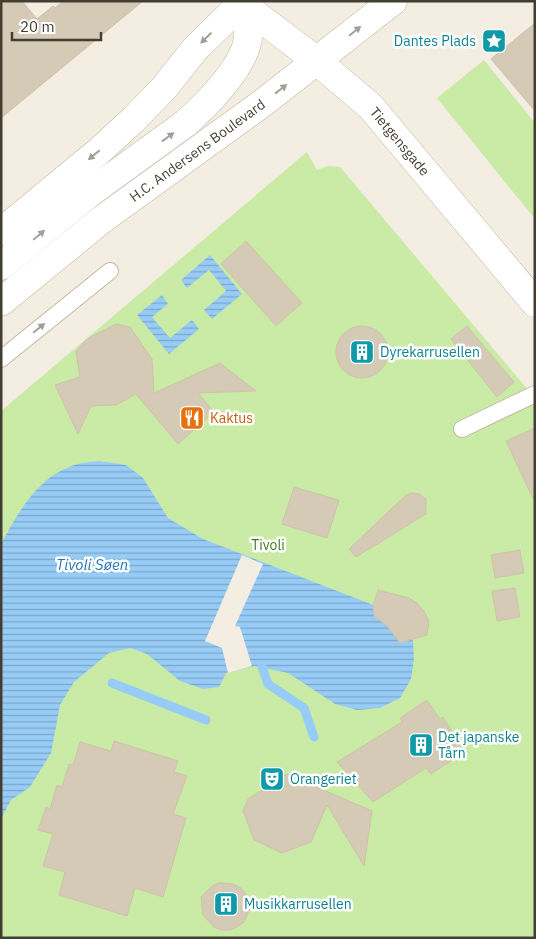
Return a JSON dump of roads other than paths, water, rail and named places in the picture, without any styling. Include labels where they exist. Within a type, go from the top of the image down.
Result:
[{"type":"street","name":"H.C. Andersens Boulevard","points":[[1,302],[100,221],[264,102],[393,1]]},
{"type":"street","name":"Tietgensgade","points":[[241,2],[317,61],[371,107],[535,304]]},
{"type":"street","points":[[1,232],[91,158],[133,120],[164,88],[195,49],[241,2]]},
{"type":"street","points":[[1,266],[91,192],[186,123],[200,110],[230,76],[243,55],[247,44],[248,31],[241,2]]},
{"type":"lane","points":[[1,359],[110,272]]},
{"type":"lane","points":[[462,429],[535,394]]},
{"type":"water","points":[[210,255],[242,294],[212,319],[204,310],[226,291],[209,270],[187,288],[181,280]]},
{"type":"water","points":[[162,295],[168,304],[152,317],[170,338],[192,320],[199,329],[169,354],[137,315]]},
{"type":"water","name":"Tivoli Søen","points":[[99,461],[126,465],[143,478],[168,518],[203,539],[389,611],[410,630],[413,642],[414,658],[411,679],[400,698],[380,708],[357,710],[335,704],[288,673],[255,666],[226,673],[219,687],[203,689],[180,681],[147,654],[130,648],[109,653],[74,682],[60,705],[51,753],[30,787],[11,800],[1,819],[1,544],[28,499],[46,480],[72,466]]},
{"type":"waterway","points":[[262,667],[268,684],[304,708],[314,737]]},
{"type":"waterway","points":[[112,683],[206,720]]},
{"type":"place","name":"Dantes Plads","points":[[494,41]]},
{"type":"place","name":"Dyrekarrusellen","points":[[362,352]]},
{"type":"place","name":"Kaktus","points":[[192,418]]},
{"type":"place","name":"Det japanske Tårn","points":[[421,745]]},
{"type":"place","name":"Orangeriet","points":[[272,779]]},
{"type":"place","name":"Musikkarrusellen","points":[[226,904]]},
{"type":"park label","name":"Tivoli","points":[[268,545]]}]
